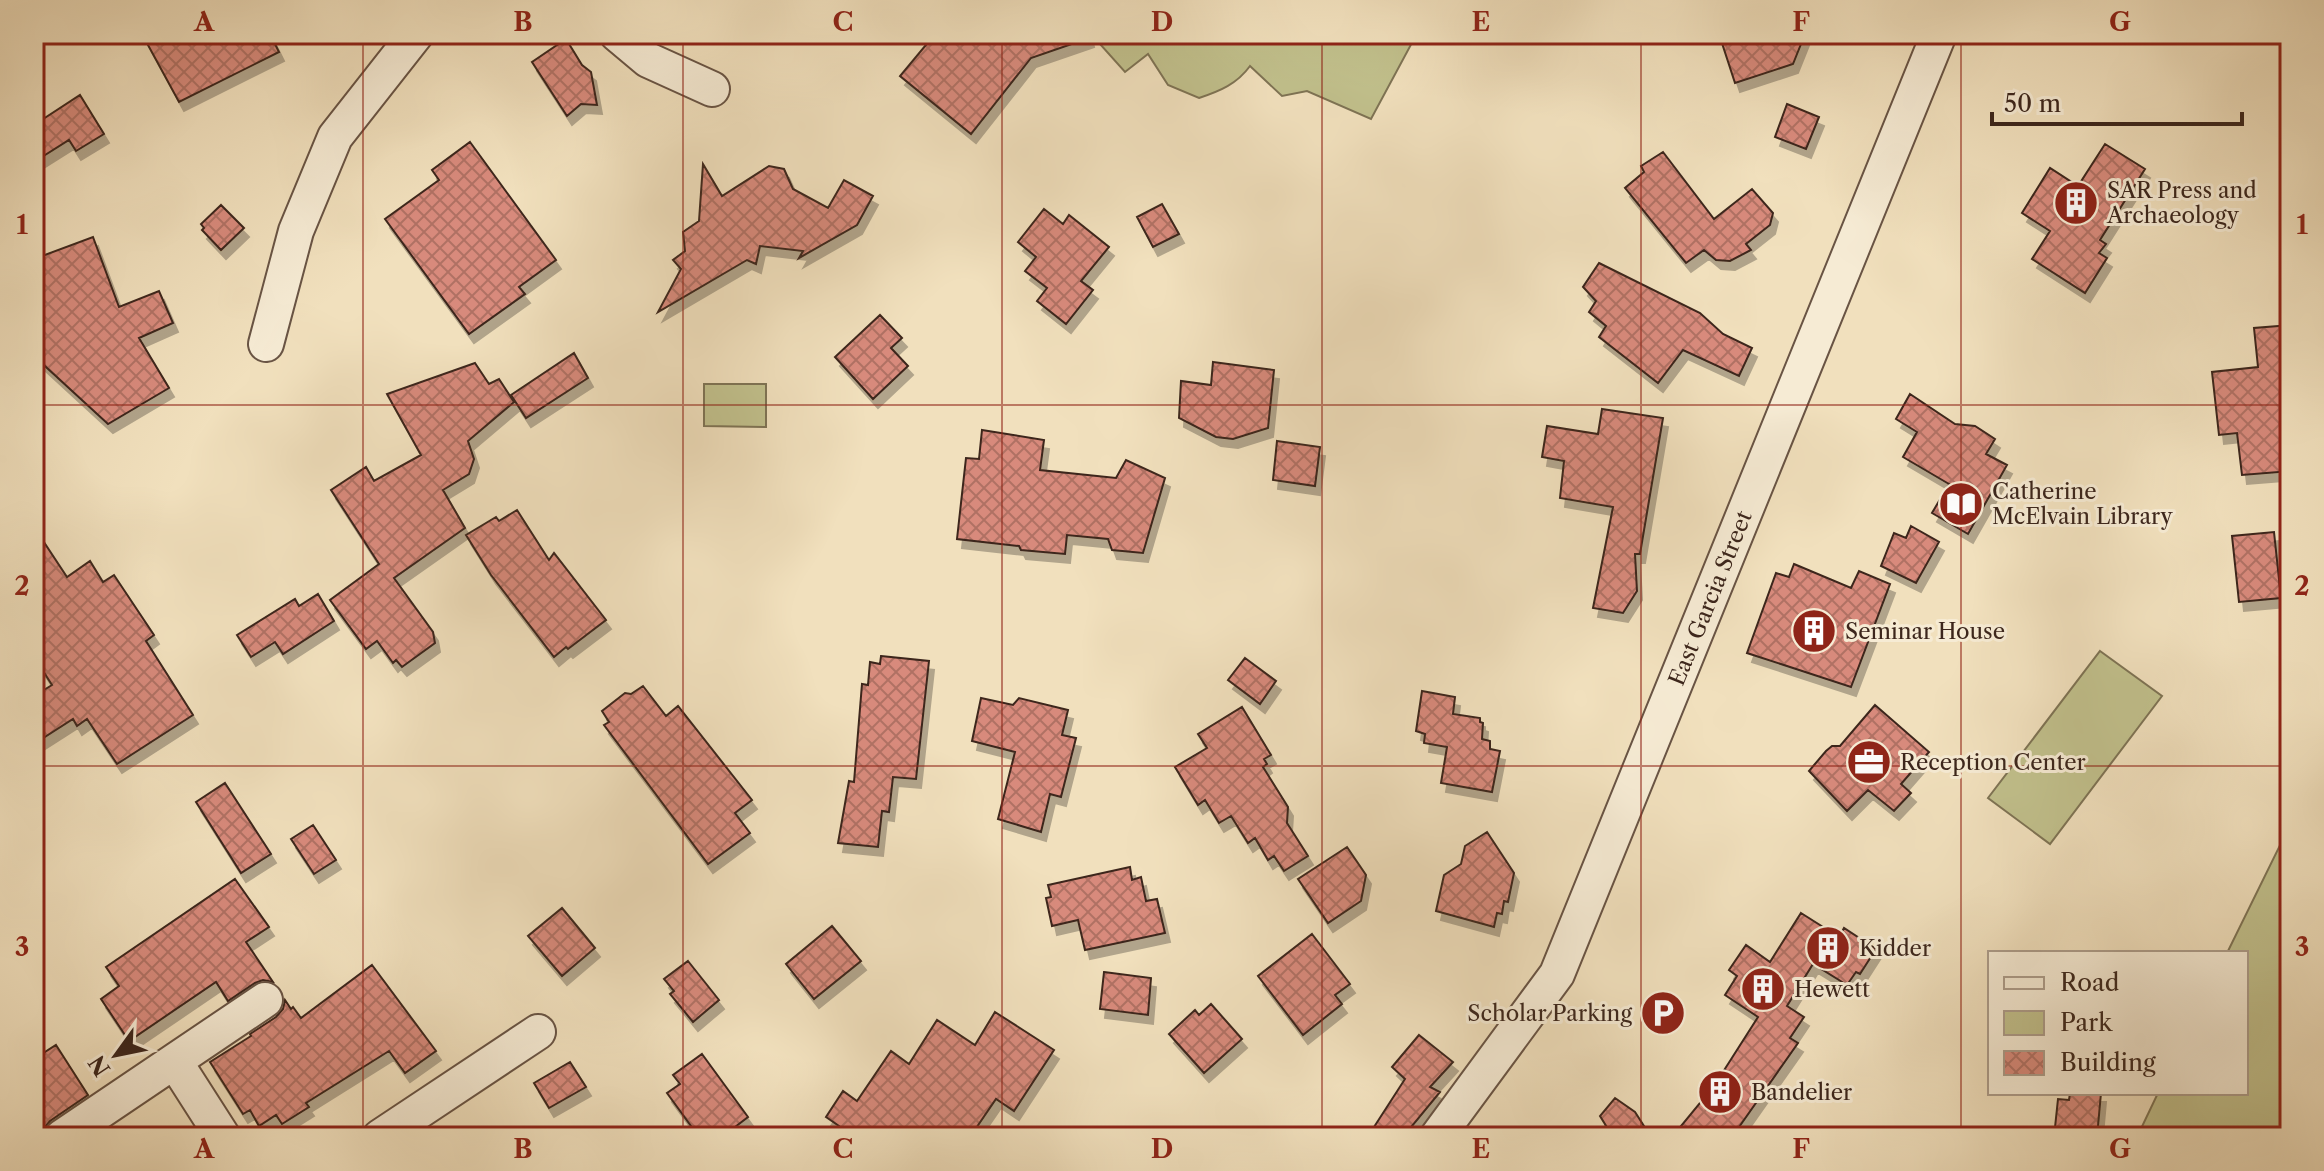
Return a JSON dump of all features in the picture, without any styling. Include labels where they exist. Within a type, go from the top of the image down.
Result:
[{"type":"street","points":[[266,344],[296,231],[335,137],[416,34]]},
{"type":"street","points":[[617,34],[648,60],[712,89]]},
{"type":"street","name":"East Garcia Street","points":[[1437,1137],[1557,974],[1939,34]]},
{"type":"street","points":[[62,1137],[265,1000]]},
{"type":"street","points":[[380,1137],[538,1032]]},
{"type":"street","points":[[175,1062],[223,1137]]},
{"type":"green space","points":[[1091,34],[1404,34],[1414,39],[1371,119],[1307,91],[1282,96],[1250,66],[1228,86],[1199,98],[1168,85],[1148,54],[1125,72]]},
{"type":"green space","points":[[704,384],[766,384],[766,427],[704,426]]},
{"type":"green space","points":[[2100,651],[2162,696],[2050,844],[1988,798]]},
{"type":"green space","points":[[2290,825],[2290,1137],[2137,1137],[2157,1095],[2248,1095],[2248,951],[2228,951]]},
{"type":"building","points":[[142,34],[270,34],[279,52],[179,102]]},
{"type":"building","points":[[935,34],[1088,34],[1089,38],[1031,58],[971,134],[900,76]]},
{"type":"building","points":[[1719,34],[1805,34],[1793,64],[1735,83]]},
{"type":"building","points":[[566,39],[582,65],[591,72],[597,105],[581,104],[567,116],[532,62]]},
{"type":"building","points":[[80,95],[104,134],[76,151],[69,140],[34,162],[34,125]]},
{"type":"building","points":[[1787,104],[1819,117],[1806,149],[1775,137]]},
{"type":"building","points":[[470,142],[556,260],[519,287],[525,294],[469,334],[385,219],[439,180],[432,170]]},
{"type":"building","name":"SAR Press and Archaeology","points":[[2105,144],[2145,169],[2100,240],[2106,244],[2099,253],[2107,258],[2085,293],[2032,259],[2050,231],[2022,213],[2050,168],[2078,186]]},
{"type":"building","points":[[1663,152],[1714,219],[1752,189],[1773,213],[1770,225],[1746,244],[1751,250],[1730,261],[1716,260],[1704,250],[1686,263],[1625,188],[1644,172],[1641,166]]},
{"type":"building","points":[[703,164],[722,196],[769,166],[784,169],[793,189],[828,208],[844,180],[873,196],[857,225],[799,258],[803,251],[760,246],[756,264],[747,260],[658,312],[681,269],[673,260],[685,251],[683,232],[699,221]]},
{"type":"building","points":[[1162,204],[1179,234],[1153,247],[1137,217]]},
{"type":"building","points":[[221,205],[244,228],[221,250],[202,230],[201,224]]},
{"type":"building","points":[[1044,209],[1063,224],[1069,215],[1109,247],[1081,281],[1093,290],[1066,324],[1037,301],[1047,288],[1025,271],[1036,257],[1018,242]]},
{"type":"building","points":[[93,237],[119,307],[159,291],[173,323],[139,338],[169,388],[108,424],[34,356],[34,259]]},
{"type":"building","points":[[1599,263],[1700,313],[1723,334],[1752,348],[1739,376],[1683,350],[1658,383],[1599,337],[1606,326],[1589,312],[1596,301],[1583,287]]},
{"type":"building","points":[[880,315],[902,338],[891,348],[908,366],[873,399],[835,357]]},
{"type":"building","points":[[2290,325],[2290,471],[2242,475],[2237,433],[2219,435],[2212,372],[2258,367],[2254,328]]},
{"type":"building","points":[[574,353],[588,378],[526,418],[511,395]]},
{"type":"building","points":[[1213,362],[1274,370],[1268,428],[1233,439],[1216,437],[1179,418],[1181,381],[1211,385]]},
{"type":"building","points":[[475,363],[489,384],[499,379],[514,402],[468,441],[474,459],[469,474],[443,490],[465,528],[394,578],[433,632],[435,643],[402,667],[396,660],[393,663],[377,641],[366,649],[330,600],[379,564],[331,490],[366,467],[374,481],[421,455],[387,394]]},
{"type":"building","name":"Catherine McElvain Library","points":[[1910,394],[1955,424],[1975,426],[1995,439],[1986,454],[2007,465],[1968,534],[1932,513],[1949,484],[1903,457],[1917,432],[1896,419]]},
{"type":"building","points":[[1602,409],[1663,418],[1640,554],[1635,554],[1637,591],[1623,613],[1593,608],[1613,507],[1560,498],[1564,461],[1542,457],[1547,426],[1598,434]]},
{"type":"building","points":[[982,430],[1044,440],[1040,470],[1116,478],[1126,460],[1165,478],[1143,553],[1112,550],[1108,539],[1067,535],[1065,554],[957,539],[966,458],[979,459]]},
{"type":"building","points":[[1277,441],[1320,447],[1315,486],[1273,480]]},
{"type":"building","points":[[517,510],[549,560],[554,553],[606,620],[554,657],[491,575],[466,535],[496,517],[499,521]]},
{"type":"building","points":[[1911,526],[1939,542],[1916,583],[1881,566],[1894,533],[1906,538]]},
{"type":"building","points":[[34,527],[67,577],[90,561],[103,582],[114,575],[154,635],[146,641],[193,715],[117,764],[87,719],[77,726],[73,719],[34,744],[34,696],[52,685],[34,657]]},
{"type":"building","points":[[2274,532],[2281,598],[2239,602],[2232,536]]},
{"type":"building","name":"Seminar House","points":[[1794,564],[1851,588],[1859,571],[1890,584],[1851,687],[1747,653],[1776,573],[1789,577]]},
{"type":"building","points":[[318,594],[334,621],[283,654],[275,642],[251,657],[237,635],[295,599],[299,606]]},
{"type":"building","points":[[881,656],[929,661],[916,779],[893,777],[889,812],[882,811],[878,847],[838,843],[849,781],[854,782],[862,684],[868,685],[870,662],[880,664]]},
{"type":"building","points":[[1245,658],[1276,681],[1260,704],[1228,680]]},
{"type":"building","points":[[643,686],[666,716],[678,706],[752,800],[735,813],[750,833],[708,864],[604,725],[609,722],[602,711],[625,693],[631,694]]},
{"type":"building","points":[[1422,691],[1455,697],[1453,714],[1480,718],[1483,723],[1482,739],[1490,741],[1490,749],[1500,751],[1492,792],[1441,783],[1447,747],[1424,743],[1425,734],[1416,731]]},
{"type":"building","points":[[981,698],[1013,705],[1019,698],[1068,710],[1062,735],[1076,738],[1061,797],[1050,794],[1041,832],[998,819],[1015,752],[972,741]]},
{"type":"building","name":"Reception Center","points":[[1875,705],[1929,752],[1901,784],[1911,793],[1894,811],[1868,790],[1847,811],[1809,771],[1832,746],[1840,746]]},
{"type":"building","points":[[1242,707],[1271,755],[1264,759],[1267,764],[1263,767],[1288,807],[1287,823],[1308,856],[1284,871],[1274,856],[1268,860],[1255,838],[1248,843],[1231,816],[1219,823],[1205,800],[1198,805],[1175,767],[1207,748],[1198,734]]},
{"type":"building","points":[[225,783],[271,854],[241,873],[196,802]]},
{"type":"building","points":[[313,825],[336,860],[314,874],[291,839]]},
{"type":"building","points":[[1487,832],[1514,873],[1508,902],[1504,901],[1502,914],[1497,913],[1494,927],[1436,911],[1444,875],[1461,864],[1465,846]]},
{"type":"building","points":[[1347,847],[1366,875],[1361,901],[1328,923],[1298,879]]},
{"type":"building","points":[[1130,867],[1132,880],[1141,877],[1146,901],[1157,899],[1165,933],[1085,950],[1078,920],[1052,926],[1046,898],[1051,897],[1048,885]]},
{"type":"building","points":[[235,879],[269,927],[246,942],[273,982],[263,980],[255,983],[228,1001],[216,982],[129,1041],[101,999],[119,986],[106,967]]},
{"type":"building","points":[[562,908],[595,948],[562,976],[528,936]]},
{"type":"building","points":[[1801,913],[1839,937],[1844,928],[1876,949],[1860,974],[1856,972],[1847,985],[1813,964],[1787,1006],[1804,1017],[1790,1038],[1798,1043],[1732,1137],[1672,1137],[1714,1086],[1758,1017],[1725,995],[1737,976],[1729,970],[1746,945],[1770,962]]},
{"type":"building","points":[[832,926],[861,961],[814,999],[786,964]]},
{"type":"building","points":[[1312,934],[1350,984],[1335,995],[1342,1004],[1303,1035],[1258,976]]},
{"type":"building","points":[[688,961],[719,1000],[693,1022],[670,994],[674,991],[664,979]]},
{"type":"building","points":[[372,965],[436,1051],[405,1073],[389,1051],[306,1103],[309,1107],[282,1124],[276,1115],[259,1126],[250,1110],[243,1114],[210,1062],[276,1017],[283,1009],[285,1000],[301,1018]]},
{"type":"building","points":[[1104,972],[1151,978],[1148,1015],[1100,1009]]},
{"type":"building","points":[[1211,1004],[1242,1039],[1204,1073],[1169,1034],[1195,1010],[1199,1015]]},
{"type":"building","points":[[995,1012],[1054,1050],[1014,1111],[996,1099],[970,1137],[855,1137],[826,1117],[843,1091],[857,1101],[891,1051],[909,1064],[937,1020],[975,1045]]},
{"type":"building","points":[[1419,1035],[1453,1062],[1430,1087],[1440,1092],[1403,1137],[1391,1129],[1385,1136],[1374,1127],[1405,1079],[1392,1067]]},
{"type":"building","points":[[56,1045],[88,1095],[50,1121],[42,1136],[34,1123],[34,1059]]},
{"type":"building","points":[[702,1054],[748,1117],[722,1137],[699,1137],[667,1093],[680,1084],[673,1075]]},
{"type":"building","points":[[570,1062],[586,1087],[549,1108],[534,1083]]},
{"type":"building","points":[[2070,1095],[2101,1095],[2097,1137],[2054,1137],[2058,1099],[2069,1100]]},
{"type":"building","points":[[1615,1098],[1635,1112],[1651,1137],[1613,1137],[1600,1116]]},
{"type":"place","name":"SAR Press and Archaeology","points":[[2076,203]]},
{"type":"place","name":"Catherine McElvain Library","points":[[1961,504]]},
{"type":"place","name":"Seminar House","points":[[1814,631]]},
{"type":"place","name":"Reception Center","points":[[1869,762]]},
{"type":"place","name":"Kidder","points":[[1828,948]]},
{"type":"place","name":"Hewett","points":[[1763,989]]},
{"type":"place","name":"Scholar Parking","points":[[1663,1013]]},
{"type":"place","name":"Bandelier","points":[[1720,1092]]}]
